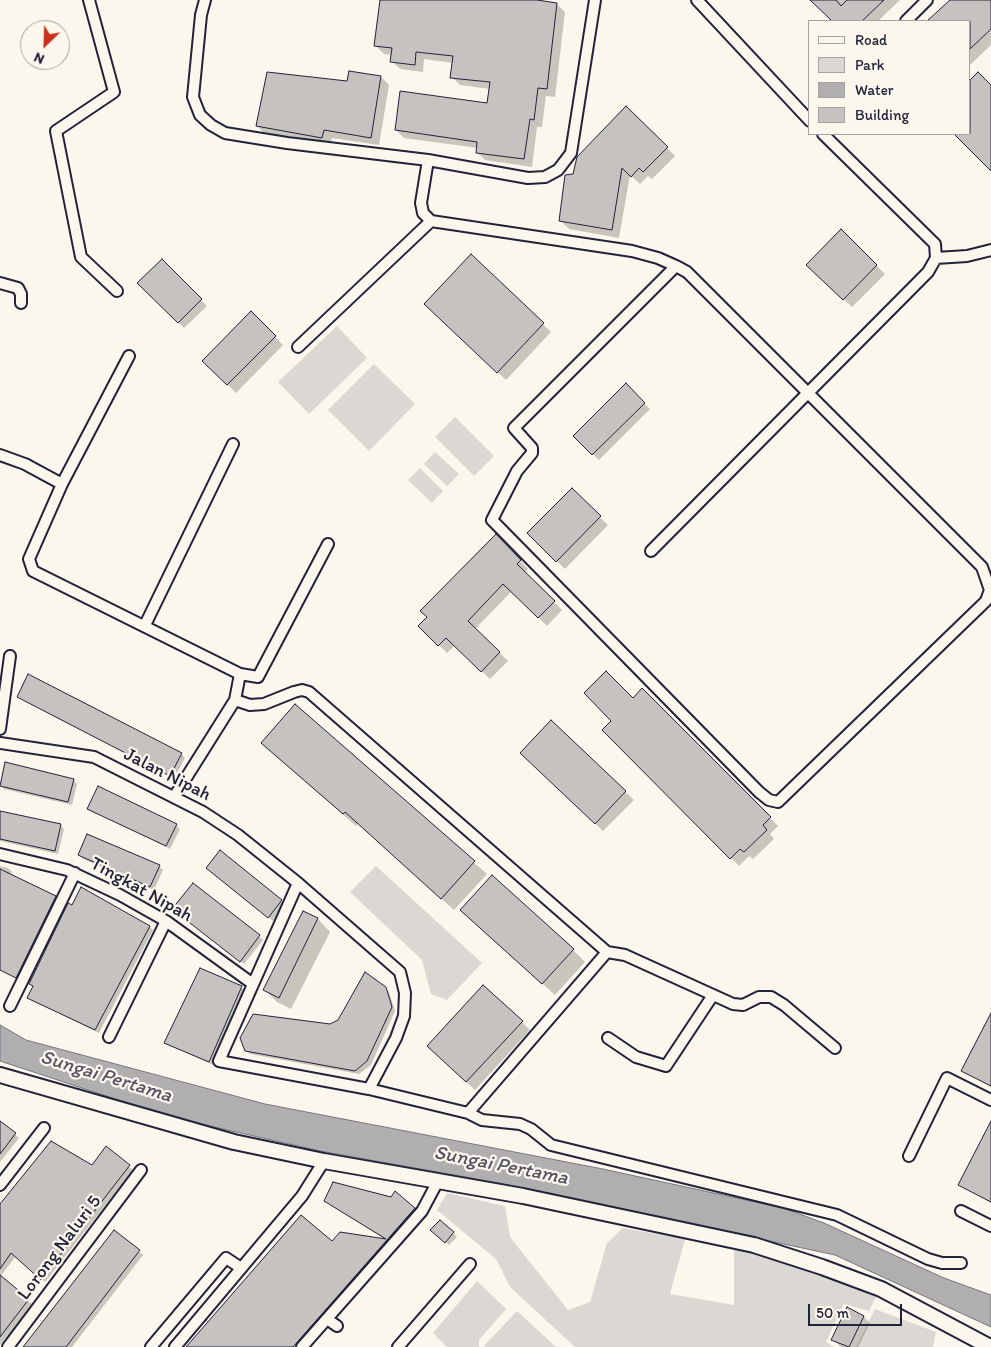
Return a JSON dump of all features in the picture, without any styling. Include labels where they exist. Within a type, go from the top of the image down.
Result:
[{"type":"street","points":[[89,0],[114,92],[56,131],[81,257],[117,291]]},
{"type":"street","points":[[205,0],[200,15],[193,97],[200,115],[211,125],[225,133],[287,143],[428,160],[528,178],[545,177],[558,170],[571,153],[595,0]]},
{"type":"street","points":[[697,0],[808,118]]},
{"type":"street","points":[[907,20],[928,0]]},
{"type":"street","points":[[651,551],[928,272],[936,258],[934,244],[824,135]]},
{"type":"street","points":[[428,160],[421,203],[423,213],[431,221],[632,252],[658,258],[676,266],[687,272],[982,567],[990,590],[986,600],[778,802],[769,800],[758,792],[492,520],[517,471],[532,453],[532,448],[514,428],[676,266]]},
{"type":"street","points":[[298,347],[431,221]]},
{"type":"street","points":[[936,258],[967,256],[991,250]]},
{"type":"street","points":[[0,283],[18,288],[21,294],[21,304]]},
{"type":"street","points":[[129,356],[62,484],[29,559],[33,571],[145,625],[240,674],[258,677],[328,544]]},
{"type":"street","points":[[145,625],[233,444]]},
{"type":"street","points":[[0,455],[25,464],[62,484]]},
{"type":"street","points":[[0,729],[10,656]]},
{"type":"street","points":[[174,797],[235,700],[240,674]]},
{"type":"street","points":[[235,700],[250,705],[264,704],[294,692],[302,690],[309,692],[607,952],[625,955],[733,1004],[743,1005],[759,997],[771,997],[784,1005],[835,1048]]},
{"type":"street","name":"Jalan Nipah","points":[[0,743],[94,757],[174,797],[238,835],[298,883],[400,972],[406,993],[404,1016],[396,1038],[369,1089]]},
{"type":"street","name":"Tingkat Nipah","points":[[0,854],[75,873],[166,921],[253,984]]},
{"type":"street","points":[[10,1006],[75,873]]},
{"type":"street","points":[[298,883],[219,1061],[369,1089],[468,1113],[482,1120],[520,1124],[531,1129],[551,1145],[592,1157],[685,1177],[837,1215],[928,1259],[942,1263],[961,1263]]},
{"type":"street","points":[[109,1037],[166,921]]},
{"type":"street","points":[[468,1113],[607,952]]},
{"type":"street","points":[[608,1038],[636,1057],[666,1066],[713,995]]},
{"type":"street","points":[[0,1075],[190,1130],[324,1161],[523,1196],[754,1245],[881,1289],[990,1347]]},
{"type":"street","points":[[909,1156],[948,1078],[991,1100]]},
{"type":"street","points":[[0,1185],[44,1128]]},
{"type":"street","points":[[175,1347],[302,1196],[324,1161]]},
{"type":"street","name":"Lorong Naluri 5","points":[[8,1347],[141,1170]]},
{"type":"street","points":[[302,1347],[422,1211],[438,1181]]},
{"type":"street","points":[[961,1211],[991,1226]]},
{"type":"street","points":[[151,1347],[226,1258],[241,1268]]},
{"type":"street","points":[[398,1347],[470,1264]]},
{"type":"street","points":[[327,1319],[337,1326]]},
{"type":"green space","points":[[337,326],[367,358],[309,414],[278,382]]},
{"type":"green space","points":[[374,364],[415,404],[369,451],[328,410]]},
{"type":"green space","points":[[455,417],[494,456],[474,476],[435,437]]},
{"type":"green space","points":[[435,452],[459,474],[447,486],[424,464]]},
{"type":"green space","points":[[420,468],[443,491],[432,503],[408,480]]},
{"type":"green space","points":[[376,866],[482,963],[447,1000],[431,994],[422,960],[350,892]]},
{"type":"green space","points":[[447,1193],[505,1206],[510,1237],[568,1310],[590,1302],[607,1243],[623,1228],[685,1239],[670,1294],[734,1305],[734,1249],[757,1254],[836,1280],[876,1297],[869,1311],[844,1304],[826,1342],[834,1347],[575,1347],[510,1287],[496,1259],[437,1210]]},
{"type":"green space","points":[[477,1281],[506,1309],[479,1340],[479,1347],[447,1347],[433,1333]]},
{"type":"green space","points":[[875,1309],[936,1332],[933,1347],[856,1347]]},
{"type":"green space","points":[[517,1311],[556,1347],[484,1346]]},
{"type":"water","name":"Sungai Pertama","points":[[0,1025],[26,1040],[265,1104],[603,1169],[783,1208],[824,1223],[944,1278],[991,1295],[991,1327],[835,1255],[499,1183],[320,1151],[170,1117],[0,1061]]},
{"type":"building","points":[[380,0],[537,0],[557,3],[547,89],[538,88],[534,120],[530,119],[524,159],[476,153],[477,142],[395,130],[400,91],[487,103],[490,82],[450,78],[453,56],[416,52],[415,65],[390,62],[392,48],[374,46]]},
{"type":"building","points":[[810,0],[836,0],[841,6],[847,0],[884,0],[863,20],[831,20]]},
{"type":"building","points":[[950,0],[991,0],[991,29],[971,48],[971,20],[928,20]]},
{"type":"building","points":[[349,71],[381,76],[371,138],[324,130],[322,138],[256,126],[267,72],[347,81]]},
{"type":"building","points":[[978,72],[991,85],[991,171],[955,135],[971,135],[971,79]]},
{"type":"building","points":[[626,106],[668,147],[643,172],[639,168],[631,177],[622,168],[612,230],[559,221],[565,175],[573,174],[577,157]]},
{"type":"building","points":[[841,229],[877,265],[843,300],[806,265]]},
{"type":"building","points":[[471,254],[544,323],[497,373],[424,304]]},
{"type":"building","points":[[162,259],[202,299],[178,323],[137,283]]},
{"type":"building","points":[[251,311],[276,336],[227,385],[202,361]]},
{"type":"building","points":[[626,383],[645,403],[592,455],[573,436]]},
{"type":"building","points":[[572,488],[601,516],[556,562],[527,533]]},
{"type":"building","points":[[496,534],[521,560],[517,564],[555,601],[538,618],[503,584],[468,621],[500,652],[481,672],[446,638],[438,646],[418,626],[427,617],[420,611]]},
{"type":"building","points":[[606,671],[633,698],[642,688],[771,817],[763,825],[767,830],[744,852],[740,849],[730,859],[602,730],[611,721],[584,693]]},
{"type":"building","points":[[28,674],[182,753],[170,776],[17,697]]},
{"type":"building","points":[[295,704],[475,861],[441,899],[345,812],[343,814],[261,743]]},
{"type":"building","points":[[551,720],[626,791],[595,824],[520,753]]},
{"type":"building","points":[[5,762],[74,779],[68,802],[0,786]]},
{"type":"building","points":[[98,786],[177,824],[166,846],[87,809]]},
{"type":"building","points":[[0,811],[61,824],[55,851],[0,839]]},
{"type":"building","points":[[87,834],[160,865],[150,887],[78,855]]},
{"type":"building","points":[[220,850],[282,900],[268,918],[206,868]]},
{"type":"building","points":[[0,869],[56,896],[16,978],[0,970]]},
{"type":"building","points":[[492,875],[574,949],[542,984],[460,910]]},
{"type":"building","points":[[193,883],[260,935],[240,962],[172,909]]},
{"type":"building","points":[[81,887],[150,926],[95,1030],[27,998],[33,986],[29,984],[68,903],[72,905]]},
{"type":"building","points":[[303,911],[318,918],[279,998],[263,990]]},
{"type":"building","points":[[200,968],[242,986],[209,1062],[164,1043]]},
{"type":"building","points":[[365,972],[386,987],[392,1007],[367,1061],[355,1071],[245,1051],[240,1038],[253,1014],[330,1024],[338,1020]]},
{"type":"building","points":[[483,985],[523,1021],[466,1082],[427,1046]]},
{"type":"building","points":[[991,1013],[991,1086],[961,1071]]},
{"type":"building","points":[[0,1121],[16,1133],[0,1154]]},
{"type":"building","points":[[991,1121],[991,1202],[958,1185]]},
{"type":"building","points":[[51,1141],[92,1165],[106,1146],[130,1165],[41,1280],[11,1253],[0,1269],[0,1204]]},
{"type":"building","points":[[333,1182],[391,1197],[395,1191],[415,1208],[293,1347],[186,1347],[301,1215],[332,1241],[340,1232],[386,1239],[324,1201]]},
{"type":"building","points":[[440,1220],[454,1232],[445,1243],[430,1230]]},
{"type":"building","points":[[114,1230],[140,1250],[66,1347],[23,1347]]},
{"type":"building","points":[[0,1275],[29,1299],[0,1337]]},
{"type":"building","points":[[847,1307],[864,1316],[849,1347],[831,1340]]}]
